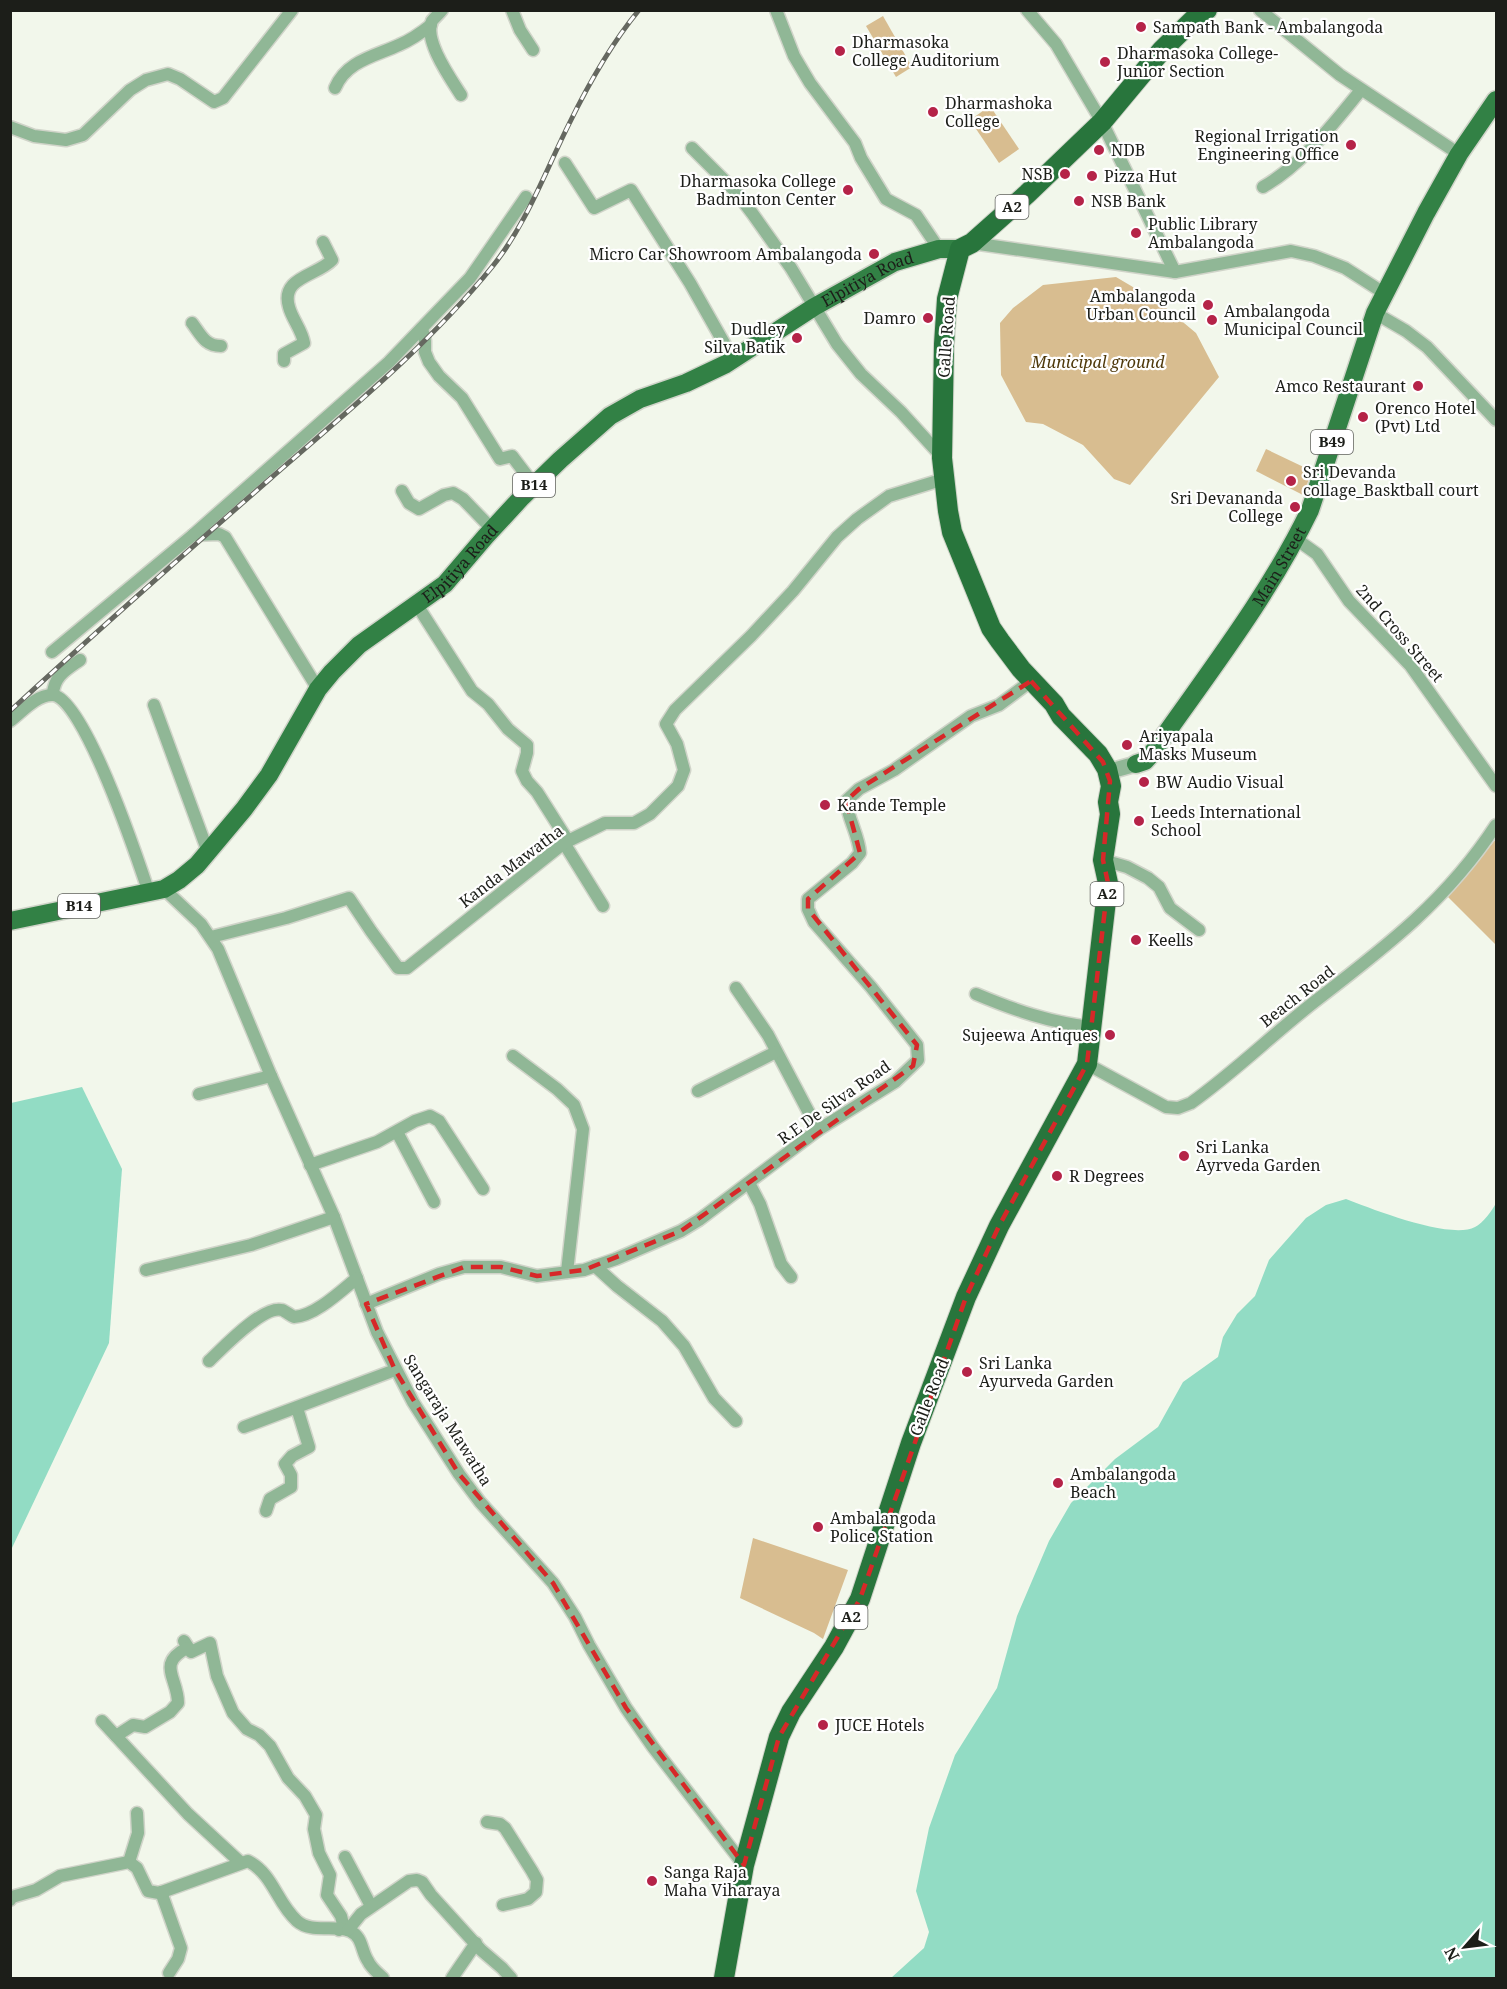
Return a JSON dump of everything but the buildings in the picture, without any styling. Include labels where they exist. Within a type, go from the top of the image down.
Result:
[{"type":"highway","name":"A2","points":[[966,246],[1027,194],[1102,122],[1162,50],[1194,19],[1207,10]]},
{"type":"highway","name":"Galle Road","points":[[724,1978],[744,1865],[779,1737],[791,1712],[834,1647],[860,1599],[900,1473],[966,1297],[999,1226],[1087,1064],[1108,883],[1103,860],[1110,814],[1108,802],[1111,786],[1107,769],[1098,754],[1031,681],[991,628],[952,532],[942,458],[944,344],[947,299],[966,246]]},
{"type":"highway","name":"Galle Road","points":[[1054,704],[1066,709],[1106,750],[1127,766],[1120,784],[1117,804],[1110,814]]},
{"type":"main road","name":"Main Street","points":[[1127,766],[1145,761],[1153,753],[1257,606],[1296,539],[1310,510],[1375,313],[1384,293],[1459,154],[1497,100]]},
{"type":"main road","name":"Elpitiya Road","points":[[10,921],[156,891],[179,880],[197,865],[269,775],[318,689],[359,645],[445,584],[492,529],[534,485],[610,416],[640,399],[686,383],[733,359],[814,307],[895,262],[939,249],[966,246]]},
{"type":"street","points":[[10,128],[34,136],[66,140],[83,135],[130,90],[146,80],[168,74],[180,79],[214,102],[223,98],[292,10]]},
{"type":"street","points":[[442,10],[432,21],[430,32],[432,43],[462,95]]},
{"type":"street","points":[[512,10],[520,30],[533,50]]},
{"type":"street","points":[[776,10],[794,56],[810,83],[855,143],[886,199],[916,215],[939,249]]},
{"type":"street","points":[[1027,10],[1056,44],[1102,122],[1175,272]]},
{"type":"street","points":[[1260,10],[1340,75],[1459,154]]},
{"type":"street","points":[[335,88],[346,70],[357,62],[402,44],[431,25]]},
{"type":"street","points":[[1263,187],[1281,177],[1321,138],[1361,90]]},
{"type":"street","points":[[692,148],[736,192],[791,268],[837,344],[861,374],[901,412],[942,458]]},
{"type":"street","points":[[565,163],[594,208],[631,190],[690,283],[733,359]]},
{"type":"street","points":[[52,652],[193,535],[389,362],[470,278],[526,197]]},
{"type":"street","points":[[284,361],[284,354],[304,342],[289,307],[289,290],[295,281],[332,260],[323,243]]},
{"type":"street","points":[[966,246],[1175,272],[1292,251],[1314,256],[1345,268],[1384,293]]},
{"type":"street","points":[[1375,313],[1406,331],[1427,347],[1497,420]]},
{"type":"street","points":[[192,323],[206,343],[221,346]]},
{"type":"street","points":[[422,328],[425,352],[435,371],[462,398],[500,459],[512,456],[534,485]]},
{"type":"street","name":"Kanda Mawatha","points":[[211,937],[286,918],[349,898],[398,968],[407,968],[566,842],[606,823],[634,823],[650,814],[678,786],[684,770],[677,744],[666,724],[675,710],[751,636],[793,591],[837,537],[857,519],[889,496],[944,479]]},
{"type":"street","points":[[402,491],[409,504],[419,509],[444,495],[453,493],[464,499],[492,529]]},
{"type":"street","points":[[193,535],[219,534],[225,537],[318,689]]},
{"type":"street","name":"2nd Cross Street","points":[[1296,539],[1317,554],[1349,601],[1410,665],[1496,785]]},
{"type":"street","points":[[417,604],[472,691],[488,704],[508,729],[527,745],[522,771],[603,906]]},
{"type":"street","points":[[53,694],[53,684],[80,660]]},
{"type":"street","name":"R.E De Silva Road","points":[[366,1304],[439,1274],[464,1267],[501,1267],[537,1276],[595,1266],[681,1231],[729,1200],[818,1130],[895,1082],[913,1066],[918,1060],[917,1046],[872,987],[814,922],[808,909],[808,898],[852,863],[860,853],[860,844],[848,815],[846,801],[859,789],[894,770],[971,716],[999,705],[1031,681]]},
{"type":"street","points":[[10,721],[39,698],[53,694],[61,697],[90,742],[156,891]]},
{"type":"street","points":[[154,705],[208,852]]},
{"type":"street","name":"Beach Road","points":[[1087,1064],[1166,1107],[1178,1108],[1191,1103],[1418,918],[1456,880],[1497,825]]},
{"type":"street","points":[[1103,860],[1127,867],[1159,886],[1170,908],[1198,930]]},
{"type":"street","name":"Sangaraja Mawatha","points":[[156,891],[201,924],[218,949],[271,1076],[334,1217],[366,1304],[395,1370],[459,1474],[553,1583],[575,1617],[626,1708],[653,1747],[744,1865]]},
{"type":"street","points":[[736,988],[768,1035],[818,1130]]},
{"type":"street","points":[[976,994],[1038,1018],[1092,1027]]},
{"type":"street","points":[[698,1091],[776,1052]]},
{"type":"street","points":[[513,1056],[557,1089],[574,1105],[582,1129],[567,1272]]},
{"type":"street","points":[[199,1094],[271,1076]]},
{"type":"street","points":[[310,1165],[377,1142],[415,1121],[430,1116],[439,1121],[483,1189]]},
{"type":"street","points":[[397,1132],[434,1202]]},
{"type":"street","points":[[749,1183],[760,1204],[781,1264],[792,1277]]},
{"type":"street","points":[[146,1270],[251,1245],[334,1217]]},
{"type":"street","points":[[595,1266],[662,1322],[684,1346],[714,1398],[735,1420]]},
{"type":"street","points":[[209,1360],[272,1310],[283,1310],[294,1317],[306,1314],[329,1301],[357,1278]]},
{"type":"street","points":[[244,1427],[395,1370]]},
{"type":"street","points":[[266,1511],[270,1499],[291,1487],[291,1475],[285,1464],[292,1456],[309,1447],[297,1408]]},
{"type":"street","points":[[116,1736],[133,1725],[145,1727],[171,1712],[178,1703],[170,1667],[171,1659],[185,1644],[190,1652],[210,1644],[218,1676],[233,1713],[247,1729],[259,1735],[270,1746],[288,1778],[305,1796],[316,1815],[314,1829],[319,1853],[330,1875],[327,1895],[341,1916],[344,1930]]},
{"type":"street","points":[[102,1721],[188,1814],[241,1863]]},
{"type":"street","points":[[129,1862],[138,1833],[137,1813]]},
{"type":"street","points":[[487,1822],[500,1824],[505,1828],[537,1880],[536,1892],[528,1899],[503,1905]]},
{"type":"street","points":[[345,1857],[371,1906]]},
{"type":"street","points":[[129,1862],[136,1868],[148,1891],[161,1892],[248,1861],[265,1873],[282,1902],[303,1926],[344,1930],[355,1934],[361,1942],[367,1961],[383,1978]]},
{"type":"street","points":[[10,1900],[12,1897],[36,1890],[60,1876],[129,1862]]},
{"type":"street","points":[[344,1930],[371,1906],[409,1881],[417,1880],[422,1882],[431,1895],[511,1978]]},
{"type":"street","points":[[161,1892],[181,1948],[178,1959],[169,1973]]},
{"type":"street","points":[[452,1978],[476,1943]]},
{"type":"highlighted area","points":[[1031,681],[1103,762],[1110,781],[1103,860],[1108,883],[1087,1064],[999,1226],[966,1297],[860,1599],[779,1737],[744,1865],[626,1708],[553,1583],[459,1474],[395,1370],[366,1304],[464,1267],[501,1267],[537,1276],[584,1270],[681,1231],[913,1066],[917,1045],[808,909],[808,899],[860,853],[846,801],[859,789]]},
{"type":"green space","points":[[883,16],[912,67],[896,77],[866,26]]},
{"type":"green space","points":[[990,106],[1019,149],[999,163],[970,120]]},
{"type":"green space","name":"Municipal ground","points":[[1116,277],[1160,303],[1196,333],[1219,377],[1130,485],[1114,479],[1083,445],[1043,424],[1026,422],[1001,375],[1000,323],[1013,308],[1043,285]]},
{"type":"green space","name":"Sri Devanda collage_Basktball court","points":[[1266,449],[1312,471],[1303,495],[1256,471]]},
{"type":"green space","points":[[1496,839],[1496,945],[1448,897]]},
{"type":"green space","points":[[753,1538],[848,1570],[823,1639],[740,1598]]},
{"type":"shaded area","points":[[82,1087],[122,1169],[109,1343],[11,1550],[11,1103]]},
{"type":"shaded area","points":[[1346,1199],[1411,1222],[1448,1230],[1475,1227],[1490,1213],[1496,1203],[1496,1978],[891,1978],[924,1948],[929,1932],[916,1891],[929,1828],[955,1755],[997,1688],[1017,1616],[1049,1541],[1071,1503],[1115,1459],[1158,1427],[1183,1382],[1218,1357],[1223,1337],[1237,1314],[1255,1296],[1269,1260],[1306,1218],[1326,1205]]},
{"type":"railway","points":[[10,711],[172,565],[358,403],[414,351],[467,296],[492,267],[515,234],[592,80],[639,10]]},
{"type":"place","name":"Sampath Bank - Ambalangoda","points":[[1141,27]]},
{"type":"place","name":"Dharmasoka College Auditorium","points":[[840,51]]},
{"type":"place","name":"Dharmasoka College- Junior Section","points":[[1105,62]]},
{"type":"place","name":"Dharmashoka College","points":[[933,112]]},
{"type":"place","name":"Regional Irrigation Engineering Office","points":[[1351,145]]},
{"type":"place","name":"NDB","points":[[1099,150]]},
{"type":"place","name":"NSB","points":[[1065,174]]},
{"type":"place","name":"Pizza Hut","points":[[1092,176]]},
{"type":"place","name":"Dharmasoka College Badminton Center","points":[[848,190]]},
{"type":"place","name":"NSB Bank","points":[[1079,201]]},
{"type":"place","name":"Public Library Ambalangoda","points":[[1136,233]]},
{"type":"place","name":"Micro Car Showroom Ambalangoda","points":[[874,254]]},
{"type":"place","name":"Ambalangoda Urban Council","points":[[1208,305]]},
{"type":"place","name":"Damro","points":[[928,318]]},
{"type":"place","name":"Ambalangoda Municipal Council","points":[[1212,320]]},
{"type":"place","name":"Dudley Silva Batik","points":[[797,338]]},
{"type":"place","name":"Amco Restaurant","points":[[1418,386]]},
{"type":"place","name":"Orenco Hotel (Pvt) Ltd","points":[[1363,417]]},
{"type":"place","name":"Sri Devanda collage_Basktball court","points":[[1291,481]]},
{"type":"place","name":"Sri Devananda College","points":[[1295,507]]},
{"type":"place","name":"Ariyapala Masks Museum","points":[[1127,745]]},
{"type":"place","name":"BW Audio Visual","points":[[1144,782]]},
{"type":"place","name":"Kande Temple","points":[[825,805]]},
{"type":"place","name":"Leeds International School","points":[[1139,821]]},
{"type":"place","name":"Keells","points":[[1136,940]]},
{"type":"place","name":"Sujeewa Antiques","points":[[1110,1035]]},
{"type":"place","name":"Sri Lanka Ayrveda Garden","points":[[1184,1156]]},
{"type":"place","name":"R Degrees","points":[[1057,1176]]},
{"type":"place","name":"Sri Lanka Ayurveda Garden","points":[[967,1372]]},
{"type":"place","name":"Ambalangoda Beach","points":[[1058,1483]]},
{"type":"place","name":"Ambalangoda Police Station","points":[[818,1527]]},
{"type":"place","name":"JUCE Hotels","points":[[823,1725]]},
{"type":"place","name":"Sanga Raja Maha Viharaya","points":[[652,1881]]}]
